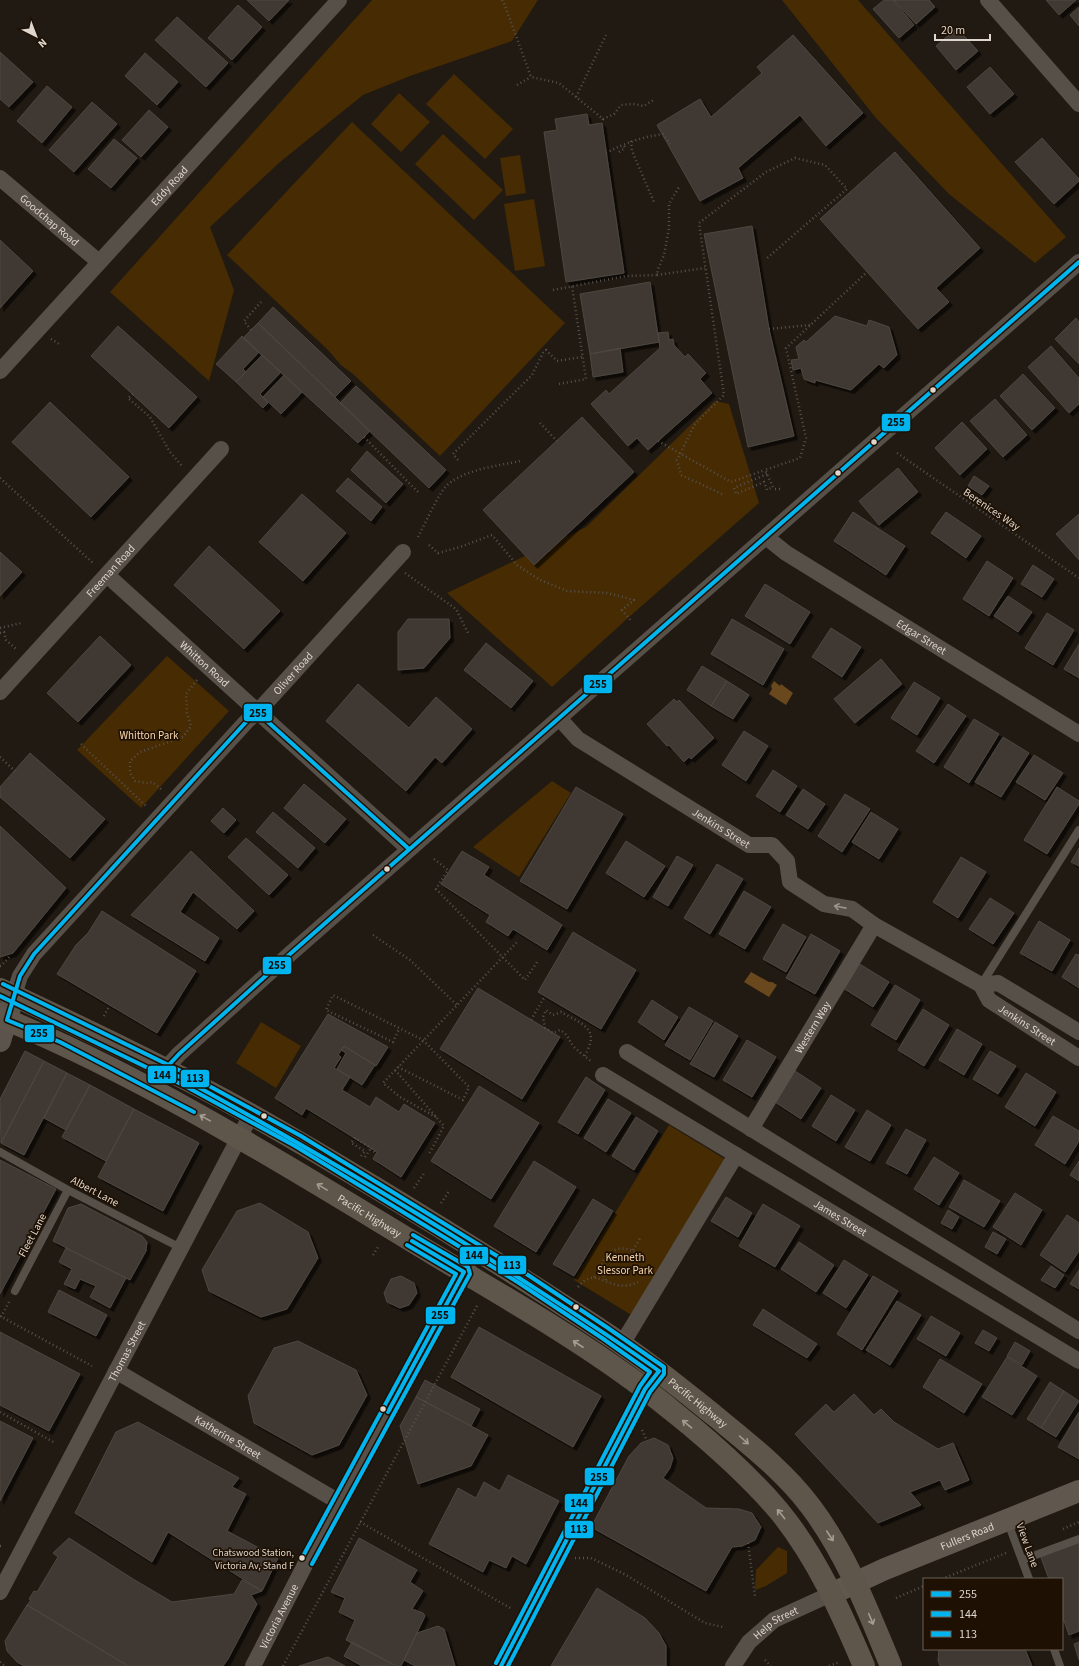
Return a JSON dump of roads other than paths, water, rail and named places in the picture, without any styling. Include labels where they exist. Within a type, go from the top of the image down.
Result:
[{"type":"highway","name":"Pacific Highway","points":[[7,992],[165,1069],[251,1115],[377,1187],[476,1249],[622,1344],[659,1371],[735,1432],[788,1479],[815,1513],[839,1550],[856,1583],[892,1666]]},
{"type":"highway","name":"Pacific Highway","points":[[4,1018],[60,1042],[149,1087],[239,1137],[488,1286],[611,1364],[645,1389],[742,1470],[790,1526],[803,1544],[831,1594],[864,1666]]},
{"type":"main road","points":[[0,1041],[7,992]]},
{"type":"main road","name":"Fullers Road","points":[[831,1594],[885,1569],[1079,1491]]},
{"type":"street","name":"Eddy Road","points":[[0,371],[98,262],[340,0]]},
{"type":"street","points":[[988,0],[1079,104]]},
{"type":"street","name":"Goodchap Road","points":[[0,178],[98,262]]},
{"type":"street","points":[[149,1087],[179,1054],[232,1006],[1079,262]]},
{"type":"street","name":"Freeman Road","points":[[0,692],[221,449]]},
{"type":"street","name":"Edgar Street","points":[[766,537],[786,553],[1079,734]]},
{"type":"street","name":"Oliver Road","points":[[7,992],[20,976],[34,954],[403,552]]},
{"type":"street","name":"Whitton Road","points":[[107,575],[409,849]]},
{"type":"street","name":"Jenkins Street","points":[[559,718],[578,739],[749,845],[772,846],[787,861],[790,882],[824,904],[852,909],[874,925],[981,985],[989,1000],[1079,1058]]},
{"type":"street","name":"Western Way","points":[[751,1129],[874,925]]},
{"type":"street","name":"Jenkins Street","points":[[981,985],[998,983],[1079,1032]]},
{"type":"street","points":[[627,1052],[1079,1331]]},
{"type":"street","name":"James Street","points":[[603,1075],[1079,1361]]},
{"type":"street","name":"Thomas Street","points":[[1,1590],[251,1115]]},
{"type":"street","points":[[622,1344],[736,1155]]},
{"type":"street","name":"Victoria Avenue","points":[[253,1666],[339,1502],[476,1249]]},
{"type":"street","name":"Katherine Street","points":[[116,1371],[339,1502]]},
{"type":"street","points":[[501,1666],[645,1389],[659,1371]]},
{"type":"street","name":"Help Street","points":[[733,1666],[749,1642],[774,1620],[831,1594]]},
{"type":"lane","points":[[981,985],[1079,830]]},
{"type":"lane","name":"Albert Lane","points":[[0,1152],[68,1190],[181,1248]]},
{"type":"lane","name":"Fleet Lane","points":[[15,1291],[68,1190]]},
{"type":"lane","name":"View Lane","points":[[1007,1519],[1029,1578]]},
{"type":"lane","points":[[1022,1560],[1079,1539]]},
{"type":"lane","points":[[1054,1650],[1060,1666]]},
{"type":"place","name":"Chatswood Station, Victoria Av, Stand F","points":[[302,1558]]},
{"type":"park label","name":"Whitton Park","points":[[149,735]]},
{"type":"park label","name":"Kenneth Slessor Park","points":[[625,1263]]}]
